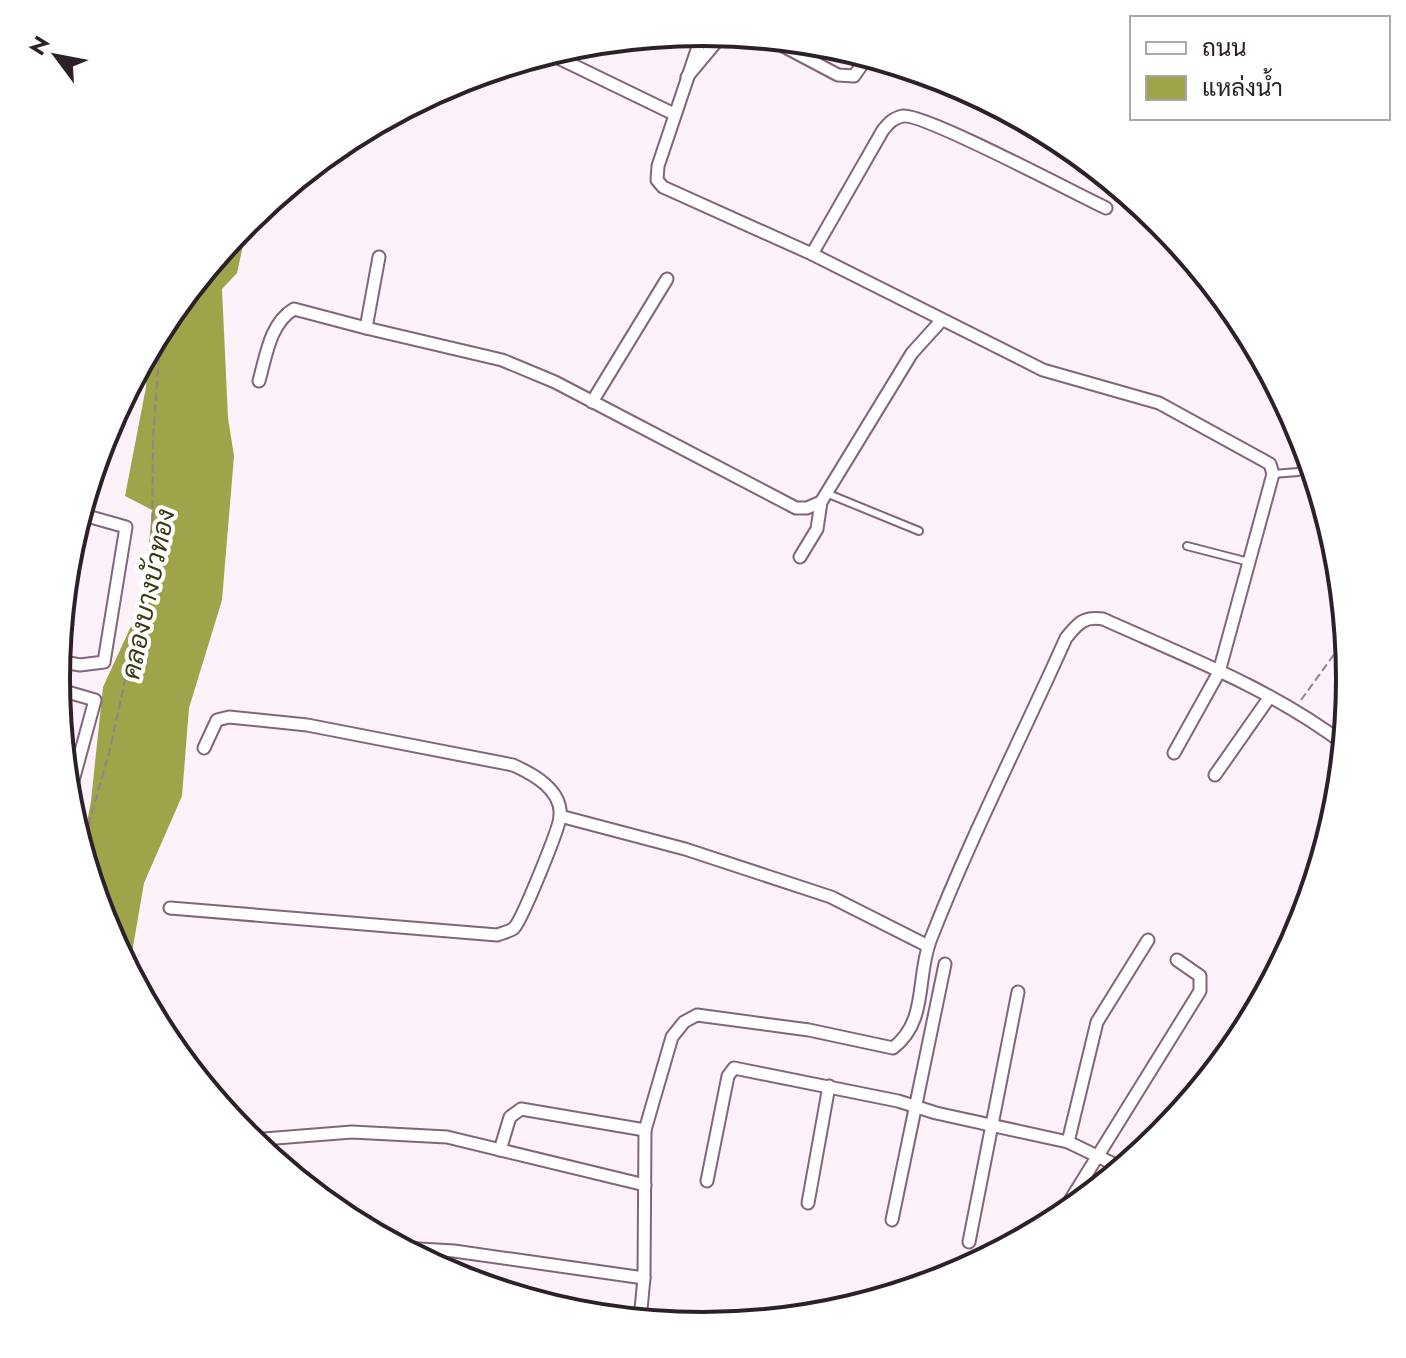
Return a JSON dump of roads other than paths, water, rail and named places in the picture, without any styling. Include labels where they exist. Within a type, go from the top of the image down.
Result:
[{"type":"street","points":[[698,46],[658,166],[657,180],[663,187],[812,254],[1043,370],[1159,403],[1270,464],[1273,474],[1219,672],[1174,753]]},
{"type":"street","points":[[687,77],[713,46]]},
{"type":"street","points":[[796,53],[838,75],[854,76],[863,67]]},
{"type":"street","points":[[566,62],[674,114]]},
{"type":"street","points":[[812,254],[883,130],[891,120],[904,116],[949,132],[1106,208]]},
{"type":"street","points":[[366,328],[379,257]]},
{"type":"street","points":[[592,402],[667,279]]},
{"type":"street","points":[[259,381],[275,329],[284,315],[294,309],[502,360],[592,402],[786,504],[807,508],[823,497]]},
{"type":"street","points":[[800,557],[817,529],[823,497],[912,353],[941,321]]},
{"type":"street","points":[[70,663],[104,662],[126,527],[91,517]]},
{"type":"street","points":[[641,1309],[645,1130],[672,1037],[684,1022],[697,1015],[719,1016],[893,1048],[905,1038],[915,1022],[928,946],[1066,638],[1078,622],[1091,617],[1103,619],[1219,672],[1294,711],[1333,737]]},
{"type":"street","points":[[70,693],[95,700],[76,769]]},
{"type":"street","points":[[1215,775],[1269,698]]},
{"type":"street","points":[[170,908],[497,935],[514,929],[524,912],[560,816],[555,798],[540,777],[513,765],[322,728],[229,717],[217,720],[204,748]]},
{"type":"street","points":[[560,816],[685,849],[831,897],[928,946]]},
{"type":"street","points":[[1068,1142],[1097,1022],[1148,940]]},
{"type":"street","points":[[1078,1188],[1200,991],[1200,976],[1177,960]]},
{"type":"street","points":[[892,1220],[945,964]]},
{"type":"street","points":[[969,1242],[1018,992]]},
{"type":"street","points":[[707,1181],[728,1076],[734,1068],[829,1086],[1068,1142],[1112,1162]]},
{"type":"street","points":[[808,1203],[829,1086]]},
{"type":"street","points":[[500,1150],[510,1117],[521,1109],[645,1130]]},
{"type":"street","points":[[268,1139],[352,1132],[447,1137],[645,1185]]},
{"type":"street","points":[[430,1250],[644,1278]]},
{"type":"lane","points":[[1273,474],[1300,470]]},
{"type":"lane","points":[[823,497],[919,531]]},
{"type":"lane","points":[[1187,546],[1250,563]]},
{"type":"water","name":"คลองบางบัวทอง","points":[[243,244],[237,273],[222,289],[228,418],[234,456],[222,600],[189,708],[182,796],[144,883],[132,952],[104,882],[87,823],[103,687],[144,598],[152,510],[125,496],[147,378],[177,327]]}]
